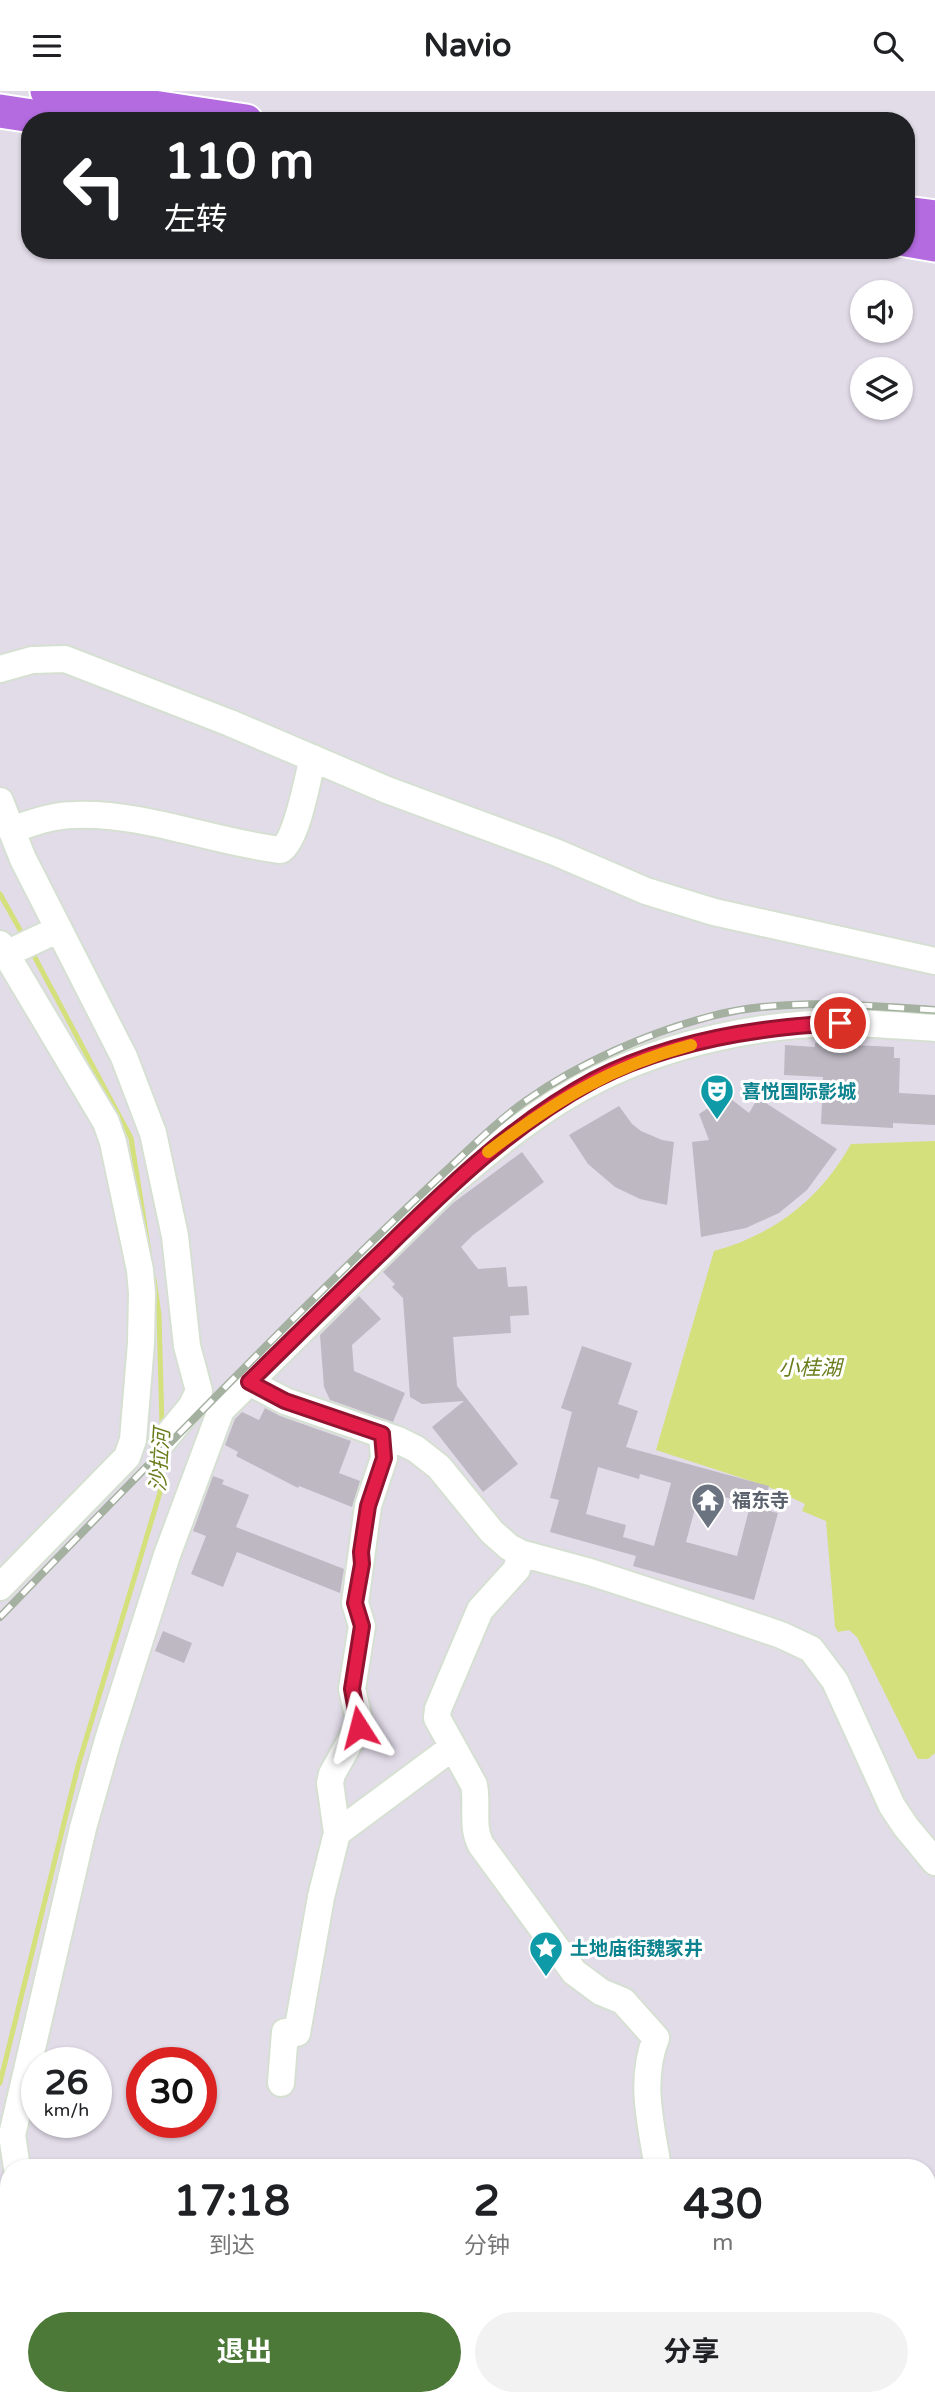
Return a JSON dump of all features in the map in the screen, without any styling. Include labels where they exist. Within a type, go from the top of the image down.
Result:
[{"type":"main road","points":[[47,91],[186,112]]},
{"type":"main road","points":[[0,111],[21,114]]},
{"type":"main road","points":[[915,214],[935,217]]},
{"type":"main road","points":[[915,242],[935,245]]},
{"type":"street","points":[[0,669],[32,660],[65,659],[230,723],[387,790],[555,852],[646,891],[714,912],[935,961]]},
{"type":"street","points":[[11,830],[41,820],[72,815],[112,815],[281,850],[286,847],[293,832],[313,758]]},
{"type":"street","points":[[0,801],[54,931],[124,1057],[153,1133],[175,1236],[187,1346],[199,1391],[191,1408],[127,1457],[0,1587]]},
{"type":"street","points":[[54,931],[7,949],[95,1101],[113,1142],[140,1271],[141,1343],[148,1441]]},
{"type":"street","points":[[16,2159],[12,2135],[83,1828],[199,1442],[221,1410],[476,1161],[518,1130],[596,1080],[656,1055],[718,1038],[776,1027],[840,1023],[935,1028]]},
{"type":"street","points":[[249,1382],[285,1401],[382,1434],[416,1449],[428,1458],[492,1532],[520,1553],[590,1572],[713,1612],[781,1635],[811,1649],[835,1681],[892,1806],[935,1862]]},
{"type":"street","points":[[281,2083],[285,2032],[297,2033],[321,1897],[337,1833],[330,1783],[332,1774],[360,1724],[352,1689],[362,1626],[355,1603],[368,1506],[384,1458],[382,1434]]},
{"type":"street","points":[[148,1441],[199,1442]]},
{"type":"street","points":[[520,1553],[517,1569],[480,1610],[438,1709],[437,1718],[474,1785],[477,1797],[475,1830],[481,1845],[574,1972],[601,1992],[623,2001],[656,2038],[647,2067],[646,2085],[657,2159]]},
{"type":"street","points":[[337,1833],[453,1747]]},
{"type":"water","name":"小桂湖","points":[[935,1141],[935,1753],[928,1759],[918,1759],[857,1637],[849,1630],[838,1632],[835,1627],[826,1521],[802,1511],[805,1504],[769,1487],[656,1450],[714,1251],[757,1235],[794,1212],[825,1182],[851,1144]]},
{"type":"building","points":[[815,1043],[894,1047],[894,1058],[900,1058],[899,1093],[935,1095],[935,1125],[893,1123],[893,1128],[821,1124],[823,1077],[784,1075],[785,1045],[815,1047]]},
{"type":"building","points":[[727,1096],[749,1113],[758,1098],[837,1149],[807,1190],[779,1213],[746,1228],[701,1237],[692,1142],[709,1140],[699,1114]]},
{"type":"building","points":[[619,1106],[632,1124],[641,1131],[674,1142],[667,1205],[640,1199],[615,1187],[588,1164],[569,1135]]},
{"type":"building","points":[[522,1152],[544,1182],[461,1247],[478,1269],[506,1267],[508,1287],[527,1286],[529,1315],[510,1316],[511,1333],[453,1337],[457,1386],[518,1464],[483,1492],[432,1427],[464,1401],[422,1404],[410,1397],[403,1298],[392,1287],[395,1284],[383,1272],[453,1203]]},
{"type":"building","points":[[359,1296],[381,1319],[352,1345],[354,1371],[405,1393],[393,1422],[330,1400],[324,1387],[320,1335]]},
{"type":"building","points":[[582,1346],[632,1363],[618,1404],[638,1411],[626,1447],[769,1486],[763,1508],[700,1490],[686,1542],[737,1556],[750,1506],[778,1513],[754,1600],[633,1566],[636,1556],[550,1532],[559,1500],[550,1498],[572,1412],[561,1408]],"holes":[[[598,1467],[639,1479],[640,1474],[671,1483],[654,1546],[623,1537],[626,1525],[586,1514]]]},
{"type":"building","points":[[265,1408],[351,1441],[339,1473],[360,1481],[352,1507],[299,1486],[298,1488],[236,1456],[238,1452],[225,1445],[235,1419],[242,1412],[259,1420]]},
{"type":"building","points":[[213,1476],[224,1480],[222,1484],[249,1495],[236,1527],[344,1569],[340,1593],[237,1552],[223,1587],[191,1574],[206,1536],[193,1531]]},
{"type":"building","points":[[163,1631],[192,1643],[184,1663],[155,1651]]},
{"type":"waterway","name":"沙拉河","points":[[0,894],[24,937]]},
{"type":"waterway","name":"沙拉河","points":[[32,952],[131,1138],[149,1252]]},
{"type":"waterway","name":"沙拉河","points":[[154,1279],[159,1315],[162,1426]]},
{"type":"waterway","name":"沙拉河","points":[[0,2083],[78,1766],[161,1489],[162,1450]]},
{"type":"railway","points":[[0,1617],[215,1397],[387,1227],[496,1125],[547,1087],[591,1062],[637,1041],[684,1024],[736,1011],[821,1004],[935,1010]]},
{"type":"slow traffic","points":[[488,1152],[569,1095],[596,1080],[656,1055],[691,1045]]},
{"type":"place","name":"喜悦国际影城","points":[[717,1121]]},
{"type":"place","name":"福东寺","points":[[708,1530]]},
{"type":"place","name":"土地庙街魏家井","points":[[546,1978]]},
{"type":"route","points":[[359,1727],[352,1689],[362,1626],[355,1603],[368,1506],[384,1458],[382,1434],[285,1401],[249,1382],[447,1187],[509,1136],[569,1095],[624,1067],[718,1038],[776,1027],[840,1023]]}]
